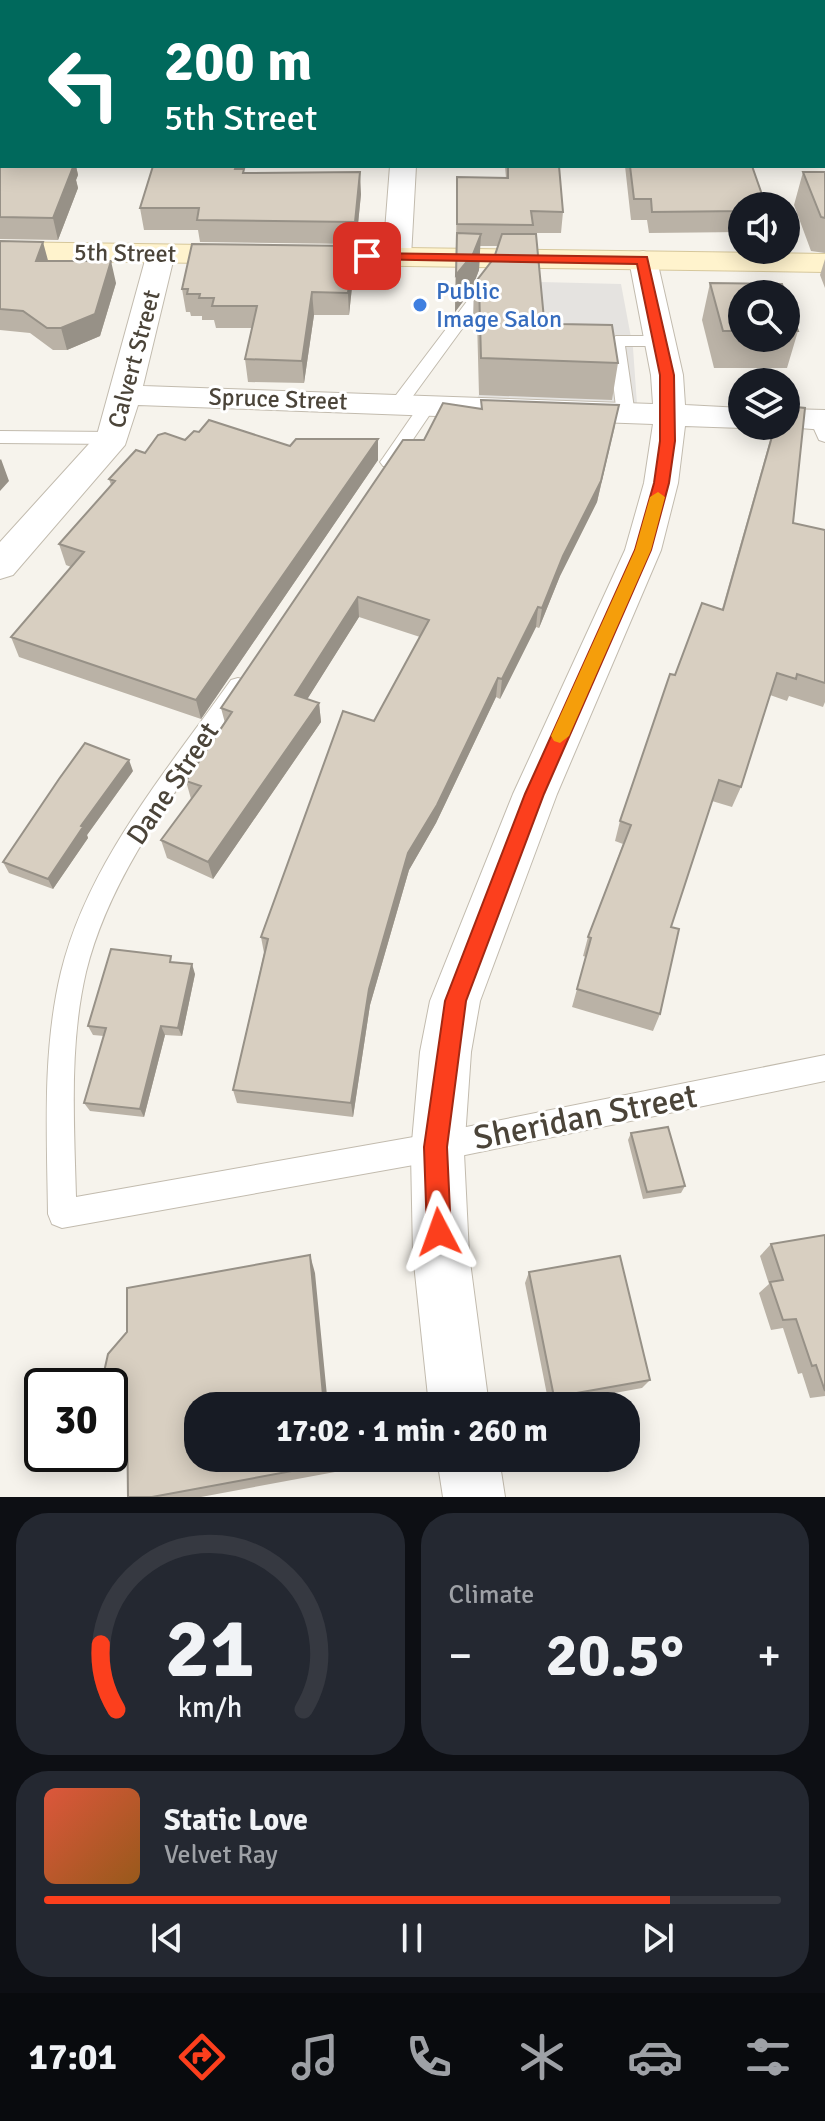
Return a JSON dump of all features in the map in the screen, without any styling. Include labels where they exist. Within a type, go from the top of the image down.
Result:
[{"type":"street","points":[[397,257],[403,168]]},
{"type":"street","name":"5th Street","points":[[0,251],[825,263]]},
{"type":"street","name":"Calvert Street","points":[[0,566],[113,438],[161,253]]},
{"type":"street","points":[[457,1392],[439,1232],[436,1147],[455,1001],[535,794],[643,550],[661,483],[670,417],[667,375],[643,260]]},
{"type":"street","name":"Spruce Street","points":[[126,395],[414,403],[728,418]]},
{"type":"street","points":[[800,422],[823,426]]},
{"type":"street","points":[[470,1472],[474,1497]]},
{"type":"lane","points":[[375,482],[414,403],[481,293],[494,258]]},
{"type":"lane","points":[[626,415],[616,341],[660,341]]},
{"type":"lane","points":[[0,437],[113,438]]},
{"type":"lane","name":"Dane Street","points":[[62,1214],[61,1090],[65,1028],[74,970],[93,914],[118,864],[251,667]]},
{"type":"lane","name":"Sheridan Street","points":[[62,1214],[436,1147],[825,1068]]},
{"type":"shaded area","points":[[540,282],[621,284],[633,348],[637,404],[477,398],[480,393],[612,394],[606,357],[544,343]]},
{"type":"building","points":[[0,168],[73,168],[53,218],[0,217]]},
{"type":"building","points":[[152,168],[235,168],[244,169],[243,173],[360,172],[355,222],[197,220],[199,208],[140,208]]},
{"type":"building","points":[[508,168],[559,168],[563,212],[531,211],[533,225],[457,224],[457,177],[508,178]]},
{"type":"building","points":[[630,168],[753,168],[761,192],[728,192],[728,211],[652,212],[651,199],[634,199]]},
{"type":"building","points":[[803,172],[825,172],[825,218],[821,217]]},
{"type":"building","points":[[457,233],[481,234],[473,254],[456,275]]},
{"type":"building","points":[[502,234],[536,234],[544,319],[558,319],[559,324],[612,325],[618,363],[481,358],[479,284],[474,284],[494,258]]},
{"type":"building","points":[[0,241],[43,242],[36,261],[111,261],[95,314],[61,328],[47,328],[23,311],[0,309]]},
{"type":"building","points":[[192,244],[353,246],[348,293],[312,292],[302,361],[245,359],[257,306],[212,306],[214,298],[187,294],[188,289],[182,289]]},
{"type":"building","points":[[710,283],[728,283],[728,331],[723,331]]},
{"type":"building","points":[[481,400],[619,405],[601,481],[563,556],[542,608],[538,607],[502,679],[498,678],[437,805],[408,853],[369,989],[351,1103],[233,1090],[268,939],[261,937],[343,711],[374,721],[429,620],[358,597],[295,695],[319,703],[208,862],[161,840],[201,786],[186,781],[232,712],[221,708],[403,440],[424,440],[443,403],[482,409]]},
{"type":"building","points":[[800,407],[805,408],[793,523],[825,530],[825,683],[797,674],[796,679],[777,673],[741,787],[719,780],[671,927],[679,929],[660,1014],[577,989],[591,938],[588,937],[631,825],[620,821],[670,674],[675,675],[702,603],[723,610],[771,440],[800,440]]},
{"type":"building","points":[[209,420],[290,446],[296,439],[378,439],[196,700],[11,637],[84,552],[59,544],[115,481],[109,479],[136,450],[145,453],[158,435],[165,433],[185,440],[194,431],[199,432]]},
{"type":"building","points":[[85,743],[129,760],[81,826],[48,879],[3,862],[59,779]]},
{"type":"building","points":[[111,949],[171,956],[170,962],[192,964],[178,1028],[161,1026],[140,1109],[84,1103],[106,1028],[88,1026]]},
{"type":"building","points":[[668,1127],[685,1186],[647,1192],[631,1133]]},
{"type":"building","points":[[825,1235],[825,1391],[816,1365],[812,1366],[796,1319],[783,1320],[770,1282],[783,1280],[771,1244]]},
{"type":"building","points":[[310,1255],[323,1392],[184,1392],[184,1472],[287,1472],[152,1497],[128,1497],[128,1368],[105,1368],[108,1354],[127,1332],[127,1288]]},
{"type":"building","points":[[620,1256],[650,1380],[582,1392],[553,1392],[529,1272]]},
{"type":"slow traffic","points":[[560,736],[643,550],[658,497]]},
{"type":"place","name":"Public Image Salon","points":[[420,305]]},
{"type":"route","points":[[367,256],[643,260],[667,375],[668,441],[661,483],[643,550],[535,794],[455,1001],[436,1147],[439,1232]]}]
